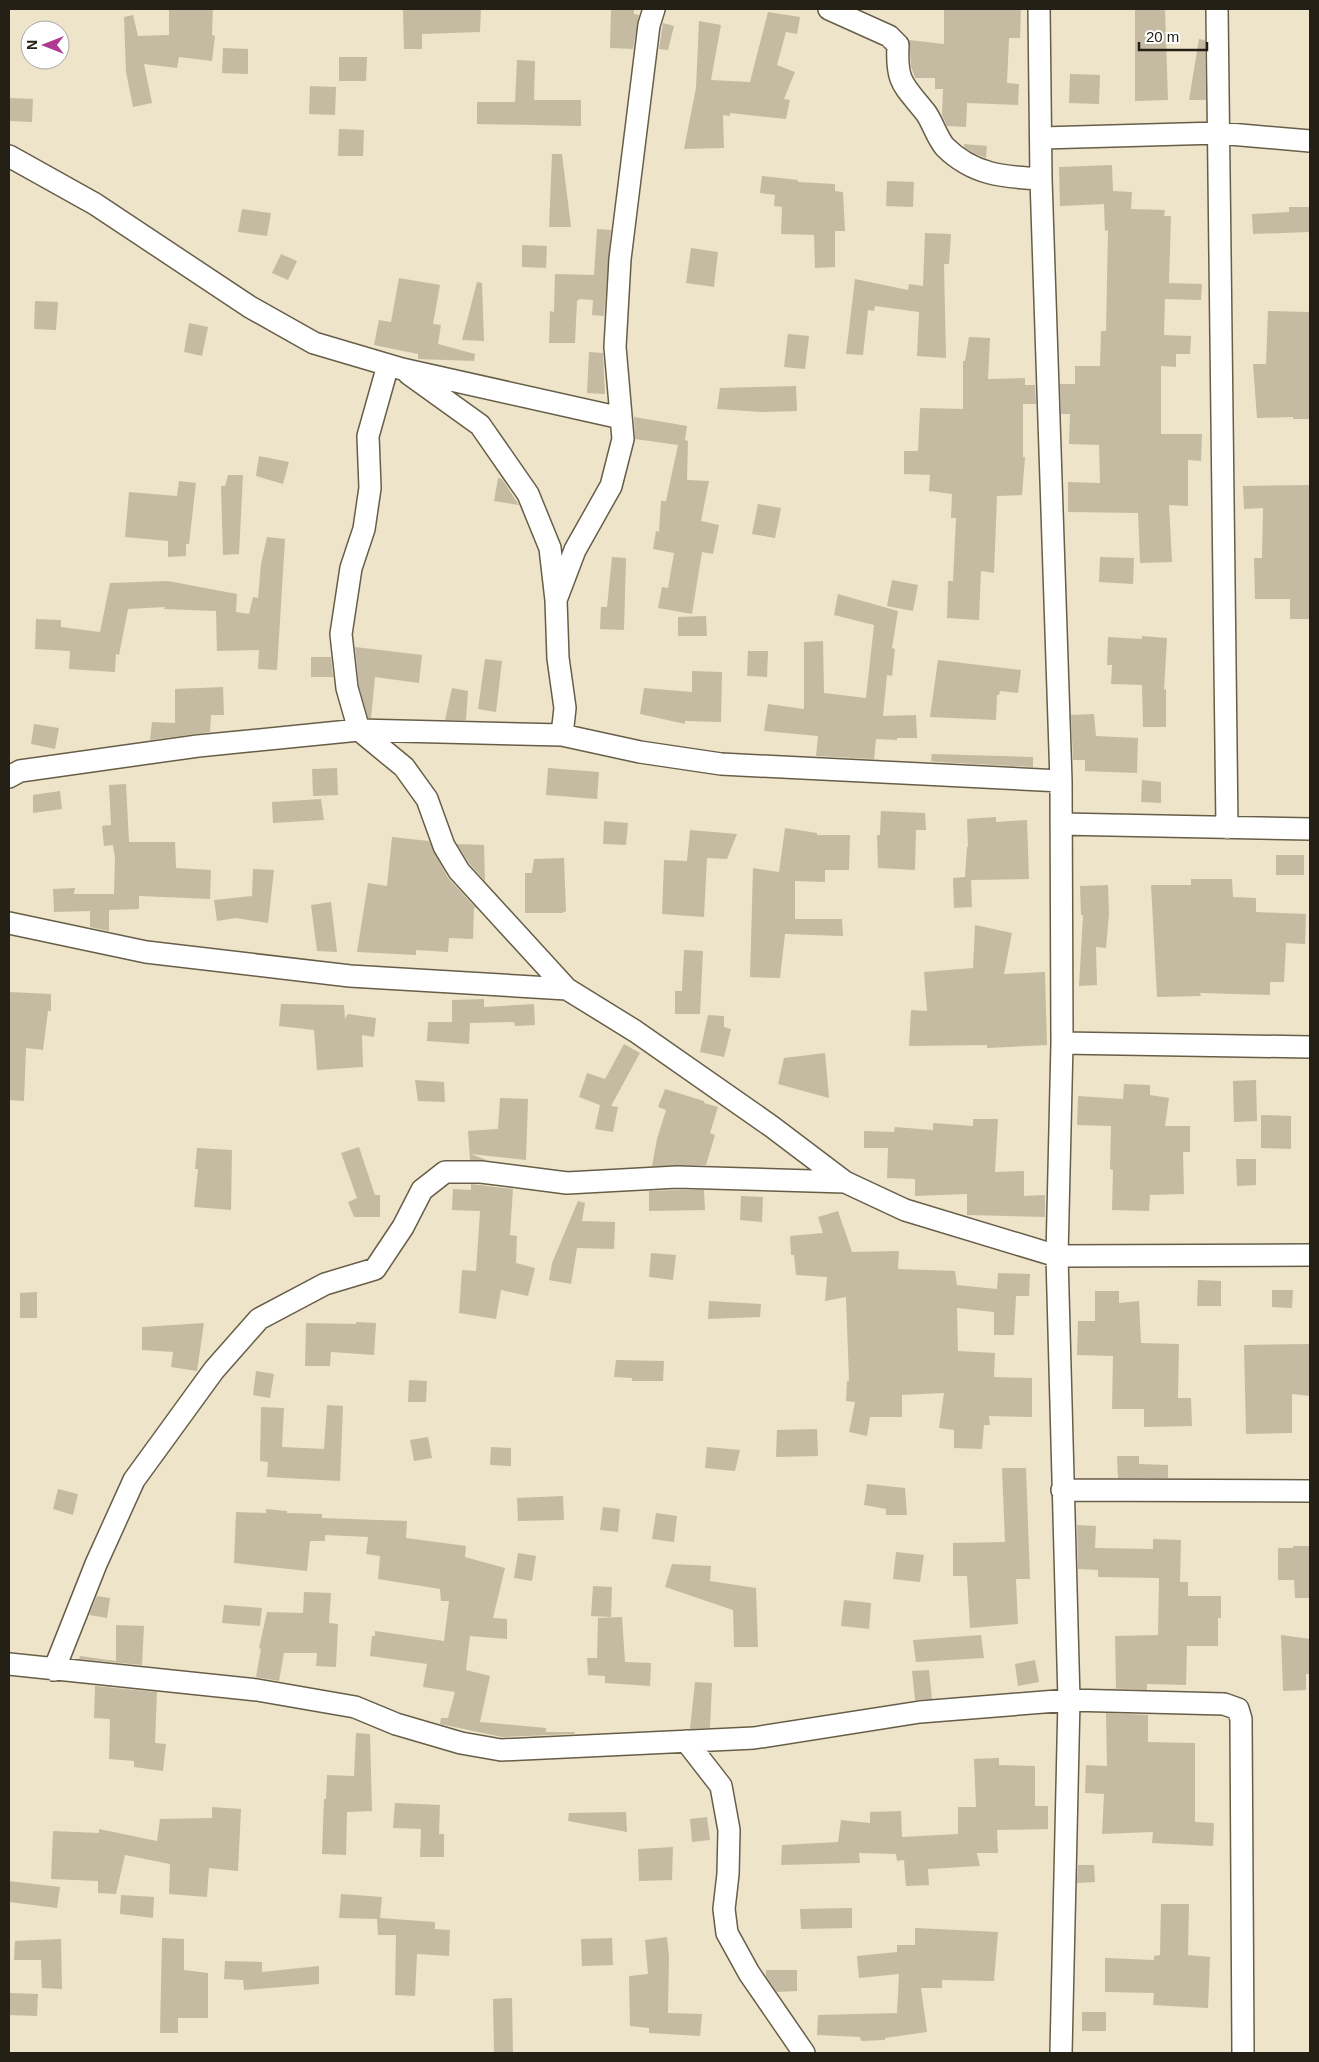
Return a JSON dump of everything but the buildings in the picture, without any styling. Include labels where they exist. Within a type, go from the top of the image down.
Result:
[{"type":"street","points":[[556,600],[576,550],[611,486],[623,439],[615,347],[620,259],[649,25],[654,9]]},
{"type":"street","points":[[829,9],[889,36],[898,45],[897,68],[903,86],[926,114],[944,146],[972,167],[1003,178],[1041,179]]},
{"type":"street","points":[[1039,9],[1041,179],[1061,781],[1062,1043],[1056,1256],[1069,1700],[1061,2053]]},
{"type":"street","points":[[1217,9],[1226,828]]},
{"type":"street","points":[[1042,138],[1218,133],[1310,141]]},
{"type":"street","points":[[9,156],[96,204],[250,307],[314,343],[395,367],[621,418]]},
{"type":"street","points":[[395,367],[480,425],[528,494],[550,548],[556,600],[558,658],[565,708],[562,735]]},
{"type":"street","points":[[395,367],[368,436],[370,488],[364,529],[351,568],[341,634],[347,688],[359,730],[404,767],[427,799],[444,846],[459,871],[567,989],[643,1037],[771,1126],[845,1182],[905,1210],[1056,1256],[1310,1255]]},
{"type":"street","points":[[9,777],[20,771],[198,746],[359,730],[562,735],[640,752],[721,764],[1061,781]]},
{"type":"street","points":[[1061,824],[1310,829]]},
{"type":"street","points":[[9,924],[146,952],[340,975],[567,989]]},
{"type":"street","points":[[1062,1043],[1310,1047]]},
{"type":"street","points":[[54,1670],[96,1564],[134,1480],[214,1370],[259,1319],[326,1284],[375,1269],[403,1227],[422,1190],[445,1172],[481,1172],[567,1183],[676,1178],[845,1182]]},
{"type":"street","points":[[1062,1490],[1310,1491]]},
{"type":"street","points":[[9,1664],[257,1690],[355,1707],[396,1724],[461,1743],[501,1750],[754,1738],[920,1712],[1069,1700],[1224,1704],[1238,1709],[1241,1719],[1243,2053]]},
{"type":"street","points":[[686,1741],[721,1786],[729,1830],[728,1874],[724,1909],[727,1933],[749,1973],[804,2053]]}]
